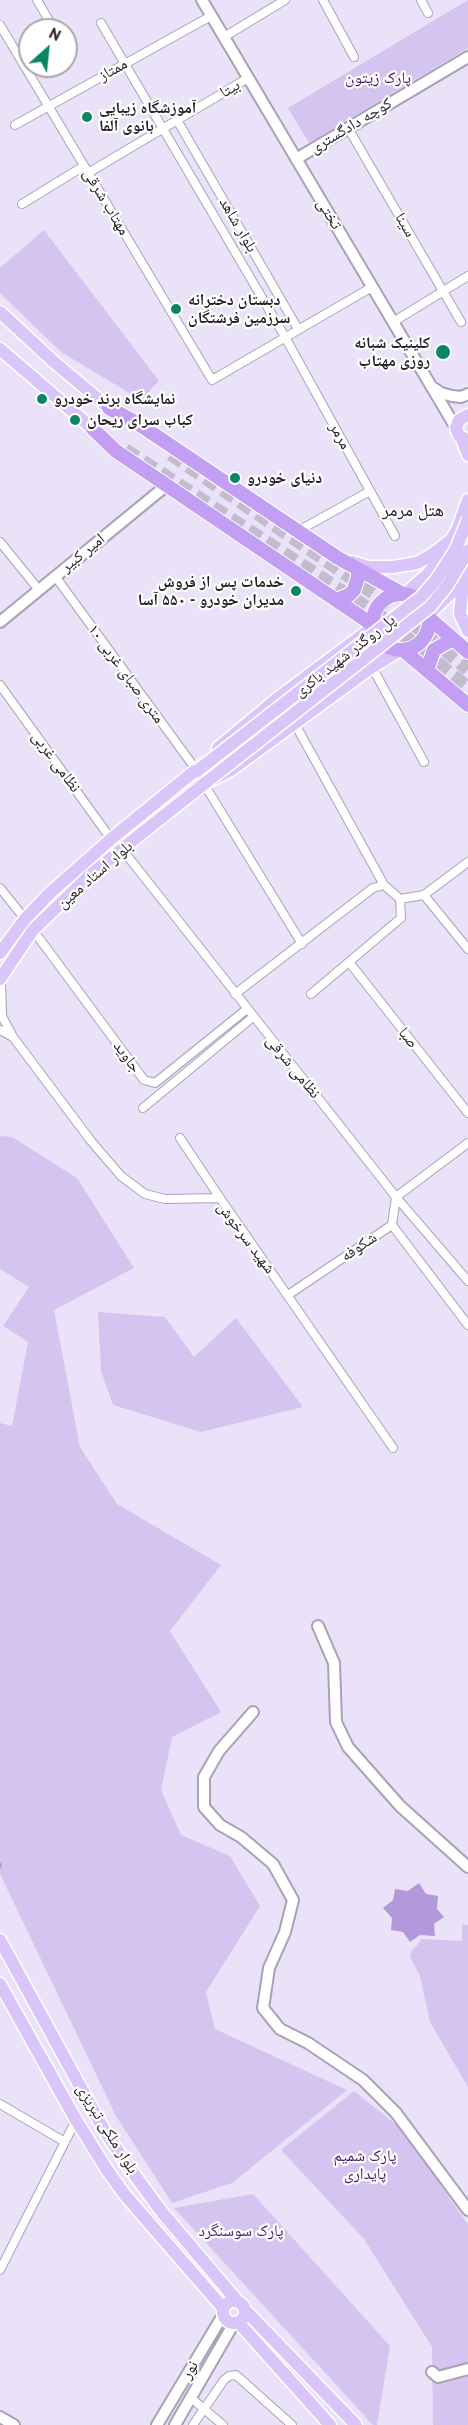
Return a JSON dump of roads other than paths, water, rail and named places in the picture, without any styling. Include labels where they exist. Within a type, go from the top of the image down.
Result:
[{"type":"highway","points":[[109,408],[137,423],[338,558],[420,601],[429,616],[468,652]]},
{"type":"highway","points":[[93,429],[116,451],[373,626],[383,643],[391,648],[402,650],[468,705]]},
{"type":"highway","points":[[336,600],[349,595],[354,590],[358,570]]},
{"type":"highway","points":[[373,626],[376,609],[381,603],[395,595],[404,594]]},
{"type":"highway","points":[[402,650],[420,643],[429,627],[429,616]]},
{"type":"highway","points":[[427,670],[434,650],[439,645],[453,639]]},
{"type":"main road","points":[[0,312],[54,362],[109,408]]},
{"type":"main road","points":[[0,349],[93,429]]},
{"type":"main road","points":[[468,414],[459,420],[468,455]]},
{"type":"main road","points":[[404,594],[428,574],[451,540],[468,500]]},
{"type":"main road","name":"پل روگذر شهید باکری","points":[[196,771],[421,597],[436,580],[456,549],[468,519]]},
{"type":"main road","points":[[338,558],[368,567],[393,567],[417,563],[451,540]]},
{"type":"main road","name":"پل روگذر شهید باکری","points":[[204,784],[430,607],[447,586],[468,550]]},
{"type":"main road","points":[[429,616],[453,591],[468,568]]},
{"type":"main road","points":[[468,568],[460,614],[468,631]]},
{"type":"main road","points":[[196,771],[215,750],[278,698],[373,626]]},
{"type":"main road","points":[[204,784],[231,771],[372,667],[402,650]]},
{"type":"main road","name":"بلوار استاد معین","points":[[0,953],[50,892],[111,839],[196,771]]},
{"type":"main road","name":"بلوار استاد معین","points":[[1,978],[33,930],[88,877],[204,784]]},
{"type":"main road","name":"بلوار ملکى تبریزى","points":[[0,1940],[34,2005],[122,2157],[161,2211],[241,2306],[356,2425]]},
{"type":"main road","name":"بلوار ملکى تبریزى","points":[[0,1984],[76,2120],[125,2195],[223,2312]]},
{"type":"main road","points":[[236,2323],[243,2317],[241,2306],[231,2301],[223,2312],[227,2321],[236,2323],[330,2425]]},
{"type":"street","points":[[37,0],[48,18]]},
{"type":"street","name":"تختى","points":[[202,0],[462,436]]},
{"type":"street","points":[[224,37],[285,0]]},
{"type":"street","points":[[323,0],[354,57]]},
{"type":"street","points":[[421,0],[428,13]]},
{"type":"street","name":"ممتاز","points":[[15,125],[211,16]]},
{"type":"street","name":"بلوار شاهد","points":[[101,23],[285,337]]},
{"type":"street","name":"مهتاب شرقی","points":[[0,25],[212,380],[285,337]]},
{"type":"street","name":"کوچه دادگستری","points":[[296,159],[468,57]]},
{"type":"street","name":"بیتا","points":[[22,204],[162,129],[248,78]]},
{"type":"street","name":"بلوار شاهد","points":[[177,120],[298,330]]},
{"type":"street","name":"سینا","points":[[348,128],[461,322]]},
{"type":"street","points":[[393,322],[468,276]]},
{"type":"street","points":[[285,337],[372,287]]},
{"type":"street","name":"مرمر","points":[[285,337],[395,536]]},
{"type":"street","points":[[431,385],[441,393],[452,396],[461,397],[468,394]]},
{"type":"street","name":"امیر کبیر","points":[[0,622],[167,485]]},
{"type":"street","points":[[298,531],[370,491]]},
{"type":"street","points":[[0,542],[39,590]]},
{"type":"street","name":"۱۰ متری صبای غربی","points":[[55,576],[196,771]]},
{"type":"street","points":[[372,667],[424,762]]},
{"type":"street","name":"نظامی غربی","points":[[0,685],[111,839]]},
{"type":"street","points":[[295,724],[384,885],[400,899],[401,918],[310,994]]},
{"type":"street","points":[[204,784],[302,944]]},
{"type":"street","name":"نظامی شرقی","points":[[122,849],[396,1197],[468,1281]]},
{"type":"street","points":[[400,899],[424,895],[468,862]]},
{"type":"street","points":[[235,994],[373,888],[384,885]]},
{"type":"street","points":[[0,888],[26,920]]},
{"type":"street","points":[[424,895],[468,949]]},
{"type":"street","name":"جاوید","points":[[33,930],[144,1080],[155,1083],[247,1009]]},
{"type":"street","name":"صبا","points":[[349,962],[468,1113]]},
{"type":"street","name":"شهید سرخوش","points":[[1,978],[2,1016],[13,1037],[91,1141],[121,1176],[145,1194],[165,1199],[220,1198],[393,1448]]},
{"type":"street","points":[[143,1108],[253,1017]]},
{"type":"street","name":"شهید سرخوش","points":[[0,1030],[13,1037]]},
{"type":"street","points":[[180,1138],[220,1198]]},
{"type":"street","points":[[396,1197],[468,1143]]},
{"type":"street","name":"شکوفه","points":[[288,1295],[392,1225],[396,1197]]},
{"type":"street","points":[[392,1225],[468,1325]]},
{"type":"street","points":[[318,1626],[334,1663],[336,1722],[348,1747],[399,1806],[468,1866]]},
{"type":"street","points":[[253,1712],[219,1752],[204,1777],[204,1807],[220,1825],[241,1837],[273,1864],[292,1900],[285,1932],[269,1968],[263,2008],[280,2029],[308,2043],[363,2080],[396,2113],[468,2210]]},
{"type":"street","points":[[0,2104],[65,2142]]},
{"type":"street","points":[[0,2270],[76,2120]]},
{"type":"street","name":"نور","points":[[157,2425],[223,2312]]},
{"type":"street","name":"نور","points":[[175,2425],[236,2323]]},
{"type":"street","points":[[432,2373],[438,2377],[468,2369]]},
{"type":"street","points":[[193,2425],[224,2380],[236,2375],[292,2425]]},
{"type":"street","points":[[191,2398],[224,2425]]},
{"type":"street","points":[[0,2417],[14,2425]]},
{"type":"tunnel","points":[[125,450],[381,617],[468,688]]},
{"type":"tunnel","points":[[171,454],[390,604],[468,669]]},
{"type":"place","name":"آموزشگاه زیبایی بانوی آلفا","points":[[87,117]]},
{"type":"place","name":"دبستان دخترانه سرزمین فرشتگان","points":[[176,309]]},
{"type":"place","name":"کلینیک شبانه روزی مهتاب","points":[[443,352]]},
{"type":"place","name":"نمایشگاه برند خودرو","points":[[42,399]]},
{"type":"place","name":"کباب سرای ریحان","points":[[75,420]]},
{"type":"place","name":"دنیای خودرو","points":[[235,478]]},
{"type":"place","name":"خدمات پس از فروش مدیران خودرو - ۵۵۰ آسا","points":[[296,591]]},
{"type":"district","name":"هتل مرمر","points":[[413,511]]},
{"type":"park label","name":"پارک زیتون","points":[[378,78]]},
{"type":"park label","name":"پارک شمیم پایداری","points":[[365,2165]]},
{"type":"park label","name":"پارک سوسنگرد","points":[[241,2231]]}]
